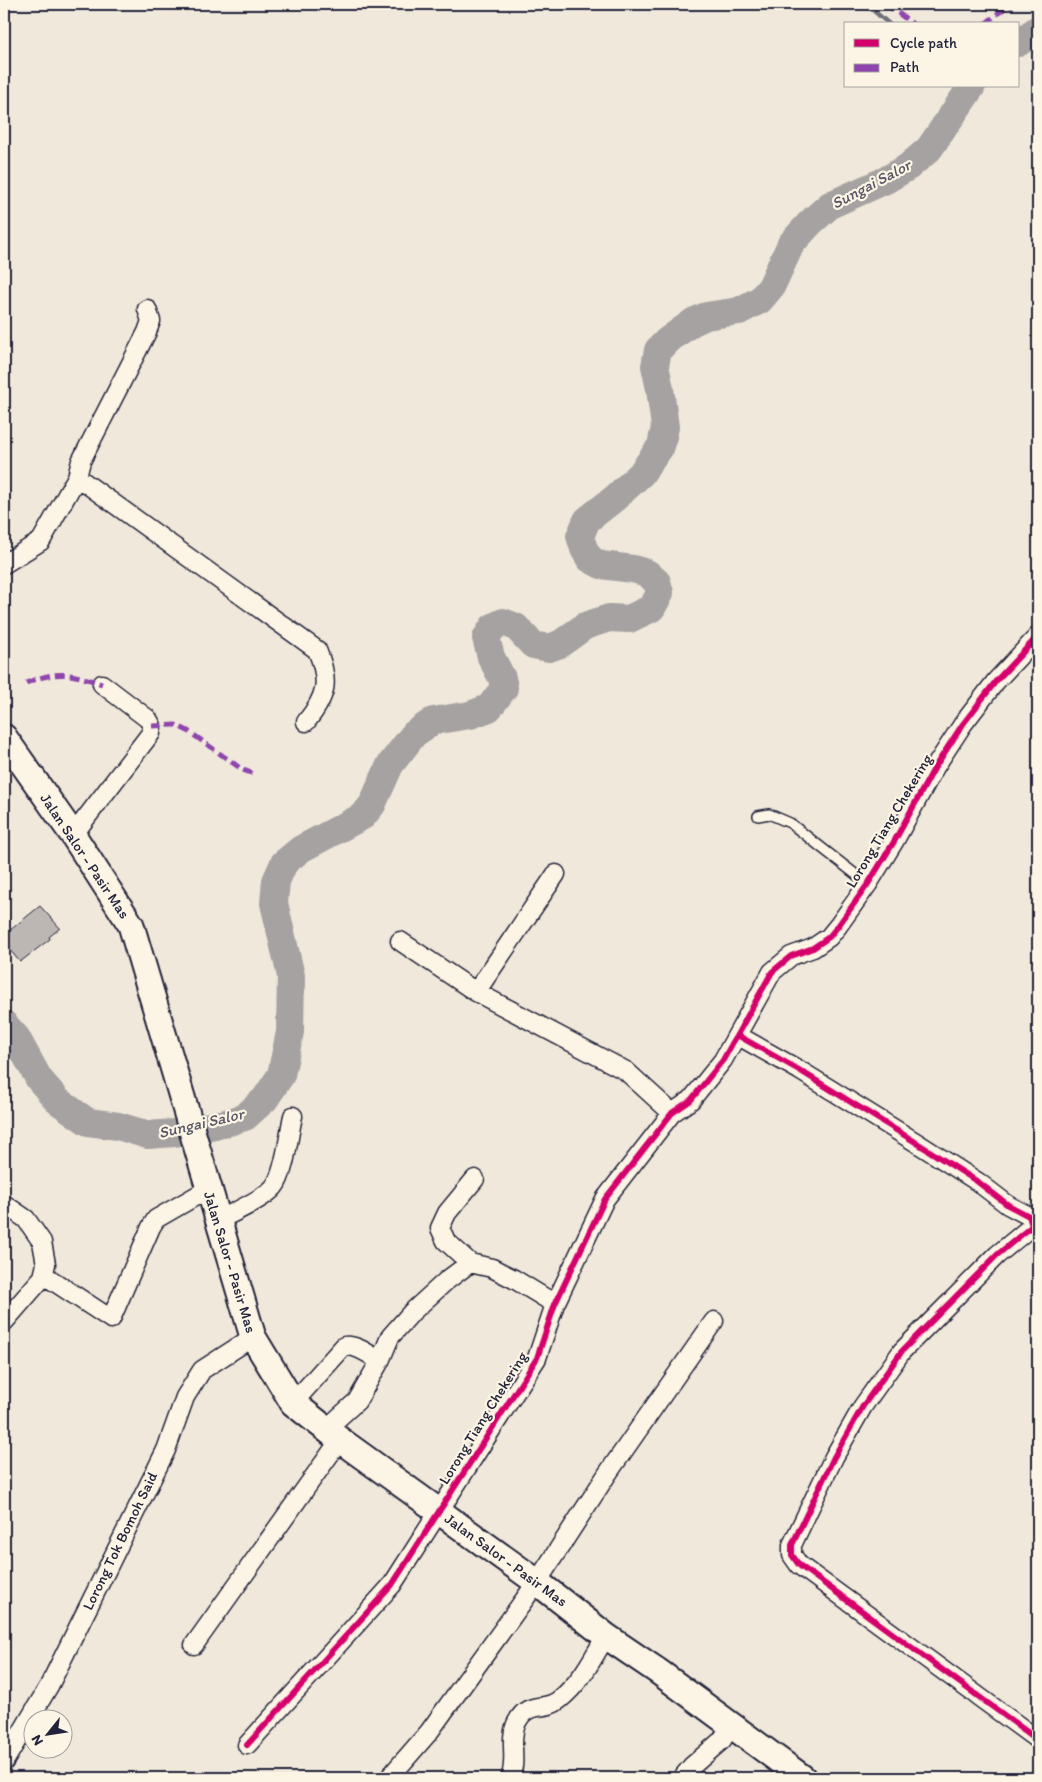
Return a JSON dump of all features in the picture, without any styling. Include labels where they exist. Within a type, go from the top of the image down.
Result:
[{"type":"main road","name":"Jalan Salor - Pasir Mas","points":[[4,737],[107,885],[131,925],[253,1338],[293,1403],[333,1435],[537,1582],[606,1636],[803,1778]]},
{"type":"street","points":[[4,564],[41,540],[77,477],[81,461],[147,332],[151,322],[147,309]]},
{"type":"street","points":[[77,477],[317,650],[325,668],[325,686],[318,707],[306,722]]},
{"type":"street","name":"Lorong Tiang Chekering","points":[[247,1746],[392,1584],[538,1358],[555,1304],[605,1200],[672,1113],[691,1100],[723,1060],[772,972],[791,956],[813,948],[829,937],[838,926],[868,884],[895,840],[935,767],[963,724],[996,681],[1038,636]]},
{"type":"street","points":[[73,835],[151,732],[152,726],[148,720],[102,684]]},
{"type":"street","points":[[476,992],[556,874]]},
{"type":"street","points":[[400,941],[476,992],[626,1071],[672,1113]]},
{"type":"street","points":[[737,1035],[799,1070],[917,1143],[978,1182],[1008,1205],[1029,1216],[1032,1226],[997,1256],[902,1351],[863,1406],[834,1457],[792,1545],[792,1555],[799,1565],[1038,1740]]},
{"type":"street","points":[[217,1221],[264,1195],[274,1187],[281,1175],[293,1116]]},
{"type":"street","points":[[475,1179],[446,1213],[440,1228],[446,1241],[470,1263],[492,1268],[555,1304]]},
{"type":"street","points":[[43,1277],[50,1279],[111,1319],[151,1226],[156,1219],[208,1190]]},
{"type":"street","points":[[4,1204],[26,1219],[42,1242],[46,1264],[43,1277],[4,1322]]},
{"type":"street","points":[[194,1644],[357,1401],[380,1361],[390,1337],[412,1312],[457,1272],[470,1263]]},
{"type":"street","points":[[389,1778],[429,1732],[537,1582],[608,1473],[714,1321]]},
{"type":"street","name":"Lorong Tok Bomoh Said","points":[[4,1762],[48,1686],[161,1458],[185,1397],[202,1370],[253,1338]]},
{"type":"street","points":[[293,1403],[344,1346],[350,1345],[355,1347],[380,1361]]},
{"type":"street","points":[[510,1778],[513,1765],[513,1737],[517,1720],[529,1708],[551,1705],[557,1702],[580,1680],[606,1636]]},
{"type":"street","points":[[682,1778],[692,1766],[722,1740],[731,1725]]},
{"type":"lane","points":[[758,816],[769,814],[790,823],[868,884]]},
{"type":"building","points":[[40,906],[60,928],[49,937],[50,939],[20,962],[4,943],[4,935]]},
{"type":"waterway","points":[[866,4],[887,22]]},
{"type":"waterway","name":"Sungai Salor","points":[[1020,42],[1038,29]]},
{"type":"waterway","name":"Sungai Salor","points":[[4,1024],[16,1037],[39,1079],[58,1101],[88,1122],[118,1126],[148,1135],[174,1133],[226,1123],[245,1117],[265,1099],[281,1075],[290,1032],[291,976],[274,903],[276,881],[284,863],[301,849],[363,816],[372,805],[390,765],[414,734],[433,721],[470,715],[489,708],[504,688],[502,678],[491,657],[486,638],[493,627],[503,622],[516,627],[533,645],[549,648],[560,644],[585,626],[609,618],[629,619],[652,608],[660,593],[657,582],[647,573],[633,569],[601,565],[590,559],[584,549],[580,536],[587,520],[641,474],[661,446],[665,427],[655,366],[658,350],[668,340],[693,322],[706,316],[739,311],[760,300],[771,287],[791,244],[810,223],[830,205],[886,180],[908,167],[929,149],[971,88]]},
{"type":"marked path","points":[[886,4],[910,22]]},
{"type":"marked path","points":[[987,22],[1002,10],[1015,4]]},
{"type":"marked path","points":[[26,683],[47,676],[64,674],[102,684]]},
{"type":"marked path","points":[[152,726],[176,725],[188,731],[243,770],[254,774]]},
{"type":"cycle path","points":[[247,1745],[392,1585],[537,1358],[555,1304],[605,1199],[672,1113],[691,1100],[723,1060],[772,972],[791,956],[813,948],[829,937],[838,926],[868,884],[895,840],[935,767],[963,724],[996,681],[1038,636]]},
{"type":"cycle path","points":[[737,1035],[799,1070],[917,1143],[978,1182],[1008,1205],[1029,1216],[1032,1226],[997,1255],[902,1351],[863,1406],[834,1457],[792,1545],[792,1555],[799,1565],[1038,1740]]}]
